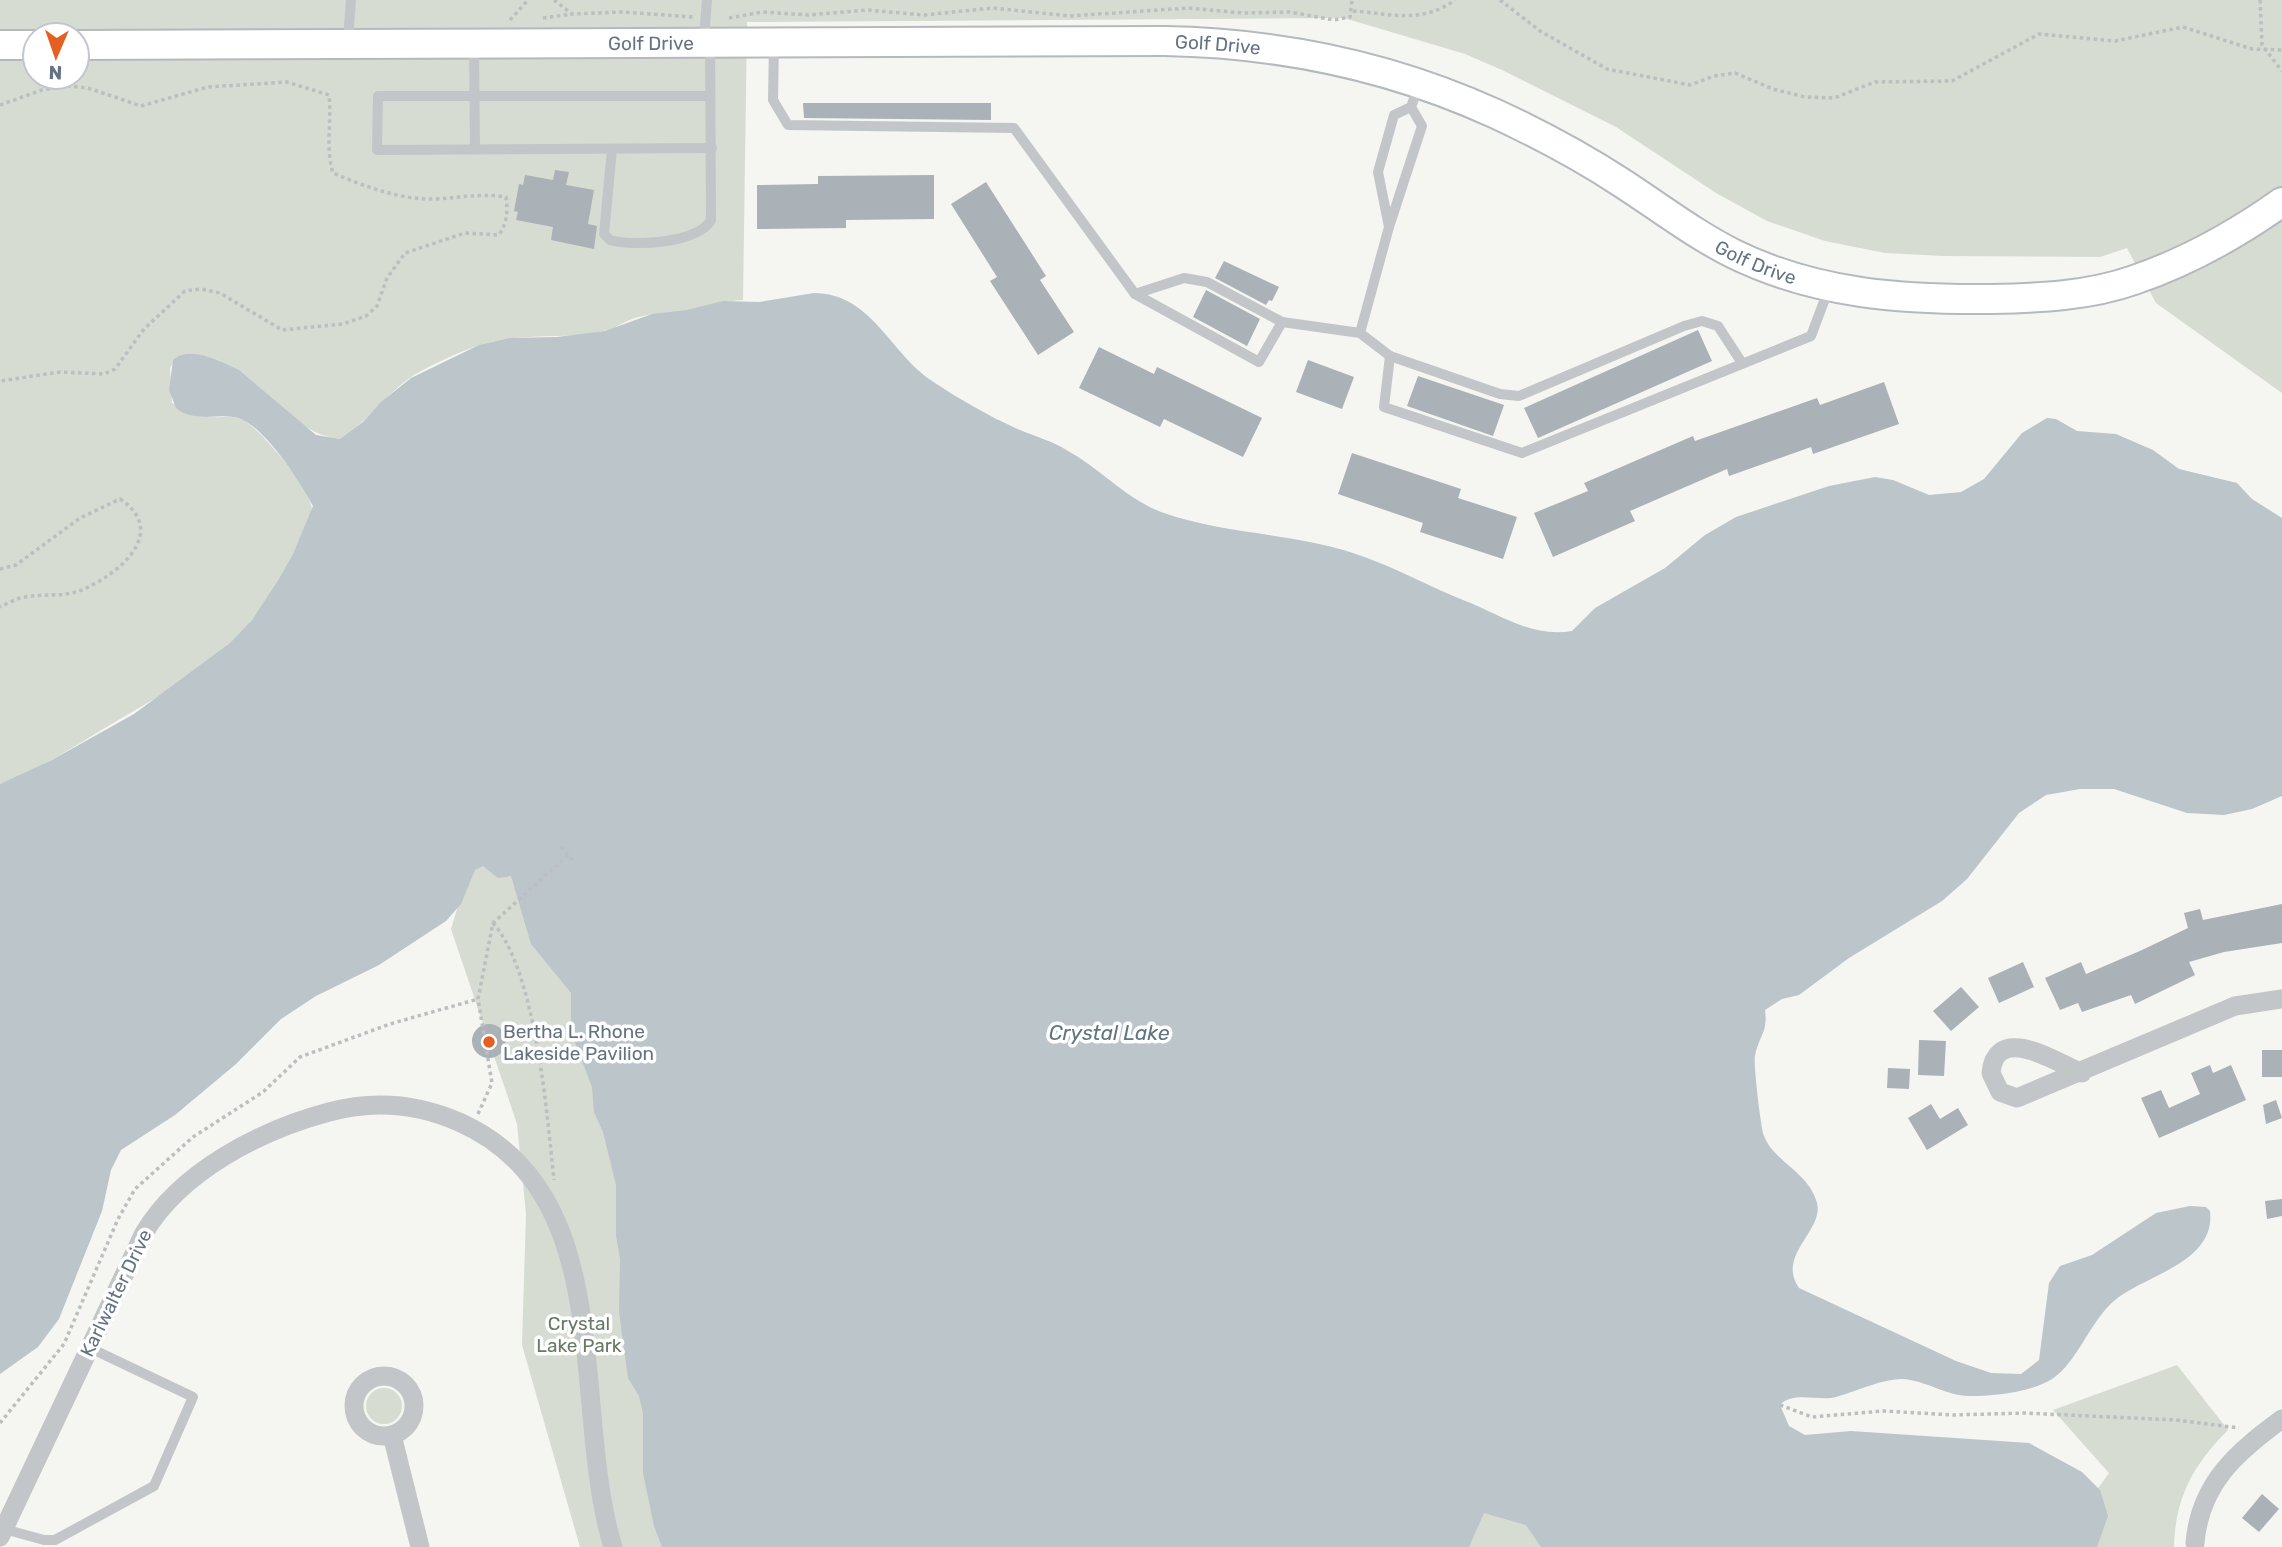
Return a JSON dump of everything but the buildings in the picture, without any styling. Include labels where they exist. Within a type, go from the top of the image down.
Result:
[{"type":"street","name":"Golf Drive","points":[[91,45],[474,44],[707,30],[774,43],[1203,42],[1307,54],[1415,96],[1492,112],[1547,139],[1730,252],[1775,271],[1829,287],[1887,297],[1945,300],[2040,297],[2102,289],[2132,281],[2187,259],[2239,231],[2282,202]]},
{"type":"street","points":[[0,45],[21,45]]},
{"type":"street","points":[[2082,1073],[2235,1006],[2282,999]]},
{"type":"street","name":"Karlwalter Drive","points":[[2,1533],[152,1221],[173,1194],[217,1160],[303,1120],[346,1108],[405,1106],[436,1113],[471,1127],[523,1168],[555,1214],[573,1269],[597,1478],[613,1547]]},
{"type":"street","points":[[2195,1543],[2201,1509],[2217,1477],[2234,1456],[2282,1419]]},
{"type":"street","points":[[392,1435],[420,1547]]},
{"type":"lane","points":[[348,44],[351,0]]},
{"type":"lane","points":[[612,149],[604,234],[610,240],[658,242],[694,235],[706,229],[711,220],[712,148],[707,0]]},
{"type":"lane","points":[[774,43],[773,100],[788,125],[1014,128],[1135,294],[1259,362],[1282,322]]},
{"type":"lane","points":[[474,44],[475,149]]},
{"type":"lane","points":[[709,96],[378,96],[377,150],[712,148]]},
{"type":"lane","points":[[1390,227],[1378,172],[1382,151],[1394,116],[1415,96]]},
{"type":"lane","points":[[1360,333],[1422,126],[1415,96]]},
{"type":"lane","points":[[1135,294],[1184,278],[1207,282],[1282,322],[1360,333],[1390,356],[1500,394],[1519,396],[1684,326],[1702,321],[1718,326],[1741,363]]},
{"type":"lane","points":[[1390,356],[1384,407],[1522,453],[1811,336],[1829,287]]},
{"type":"lane","points":[[2,1533],[55,1540],[154,1486],[193,1397],[90,1348]]},
{"type":"path","points":[[554,0],[572,14]]},
{"type":"path","points":[[535,19],[621,12],[707,30],[763,12],[808,15],[868,10],[924,15],[993,8],[1070,16],[1188,8],[1243,13],[1290,12],[1334,20],[1350,17],[1352,0]]},
{"type":"path","points":[[1352,11],[1420,17],[1441,10],[1455,0]]},
{"type":"path","points":[[1500,0],[1540,31],[1607,69],[1690,85],[1714,76],[1735,73],[1773,89],[1805,97],[1834,98],[1875,82],[1952,81],[2039,34],[2115,41],[2183,27],[2252,49],[2282,50]]},
{"type":"path","points":[[2260,0],[2265,50],[2282,71]]},
{"type":"path","points":[[511,20],[523,20]]},
{"type":"path","points":[[0,105],[42,89],[68,86],[88,88],[113,100],[141,106],[208,88],[287,82],[328,95],[331,113],[327,147],[333,173],[396,195],[432,199],[482,193],[506,197],[508,210],[505,226],[499,235],[465,233],[405,253],[387,278],[377,306],[366,316],[343,324],[282,330],[220,293],[201,289],[185,291],[144,328],[115,369],[104,374],[60,372],[0,382]]},
{"type":"path","points":[[0,569],[16,565],[80,518],[120,499],[138,516],[142,529],[138,544],[124,562],[85,589],[65,595],[23,597],[0,607]]},
{"type":"path","points":[[561,846],[575,863]]},
{"type":"path","points":[[471,1127],[492,1083],[478,999],[493,923],[568,855]]},
{"type":"path","points":[[493,923],[505,936],[523,986],[545,1100],[555,1214]]},
{"type":"path","points":[[1780,1405],[1812,1418],[1883,1411],[1953,1415],[2024,1413],[2176,1420],[2265,1431]]},
{"type":"green space","points":[[0,0],[2282,0],[2282,393],[2156,303],[2127,248],[2100,257],[1943,256],[1885,253],[1825,241],[1767,221],[1716,193],[1616,127],[1502,70],[1465,54],[1344,18],[747,22],[743,300],[642,316],[596,333],[506,339],[473,347],[410,378],[340,439],[318,433],[298,421],[244,374],[224,362],[202,356],[176,357],[170,368],[172,403],[203,415],[238,418],[249,424],[296,477],[311,503],[312,512],[271,594],[253,619],[220,652],[183,680],[27,773],[0,784]]},
{"type":"green space","name":"Crystal Lake Park","points":[[476,847],[518,864],[585,1010],[696,1547],[580,1547],[522,1345],[526,1214],[517,1124],[451,929]]},
{"type":"green space","points":[[2177,1365],[2228,1430],[2205,1456],[2189,1482],[2178,1512],[2174,1547],[2056,1547],[2109,1473],[2053,1410]]},
{"type":"green space","points":[[384,1388],[396,1394],[402,1406],[396,1418],[384,1424],[372,1418],[366,1406],[372,1394]]},
{"type":"green space","points":[[1457,1474],[1655,1547],[1386,1547]]},
{"type":"water","name":"Crystal Lake","points":[[814,293],[834,296],[865,313],[917,369],[932,381],[997,419],[1062,448],[1161,512],[1212,526],[1290,538],[1342,550],[1391,568],[1516,623],[1543,631],[1572,631],[1595,608],[1665,568],[1705,535],[1736,517],[1829,486],[1875,477],[1893,480],[1929,495],[1961,492],[1984,479],[2022,433],[2047,418],[2056,419],[2077,431],[2116,434],[2153,450],[2179,469],[2237,483],[2252,499],[2282,518],[2282,796],[2252,809],[2224,815],[2187,813],[2114,789],[2080,789],[2046,795],[2019,813],[1967,879],[1942,901],[1849,958],[1799,995],[1782,999],[1765,1010],[1764,1029],[1755,1056],[1764,1136],[1775,1153],[1807,1183],[1817,1203],[1814,1223],[1796,1254],[1793,1265],[1793,1276],[1799,1288],[1956,1361],[1991,1373],[2021,1374],[2039,1360],[2049,1283],[2060,1266],[2092,1255],[2156,1213],[2190,1206],[2206,1207],[2210,1211],[2209,1229],[2202,1243],[2176,1266],[2115,1300],[2098,1319],[2069,1363],[2044,1383],[2012,1392],[1969,1396],[1902,1379],[1875,1384],[1831,1398],[1797,1398],[1780,1405],[1789,1426],[1805,1435],[1851,1431],[2029,1443],[2082,1472],[2100,1490],[2108,1516],[2097,1547],[1541,1547],[1526,1525],[1484,1513],[1469,1547],[662,1547],[654,1526],[643,1473],[643,1413],[639,1396],[628,1378],[619,1312],[620,1259],[616,1235],[616,1185],[603,1132],[594,1112],[592,1087],[571,1032],[571,993],[531,944],[511,876],[498,878],[483,866],[475,870],[461,904],[446,921],[379,965],[316,996],[281,1019],[236,1064],[175,1115],[121,1150],[111,1170],[102,1211],[59,1319],[38,1347],[0,1374],[0,784],[50,761],[134,714],[230,643],[252,620],[279,579],[293,554],[313,506],[279,454],[245,421],[227,416],[189,415],[176,408],[169,390],[173,360],[188,354],[197,354],[232,366],[316,435],[340,439],[411,378],[479,345],[509,338],[557,337],[605,331],[652,314],[687,310],[723,301],[759,302]]},
{"type":"place","name":"Bertha L. Rhone Lakeside Pavilion","points":[[489,1042]]}]
